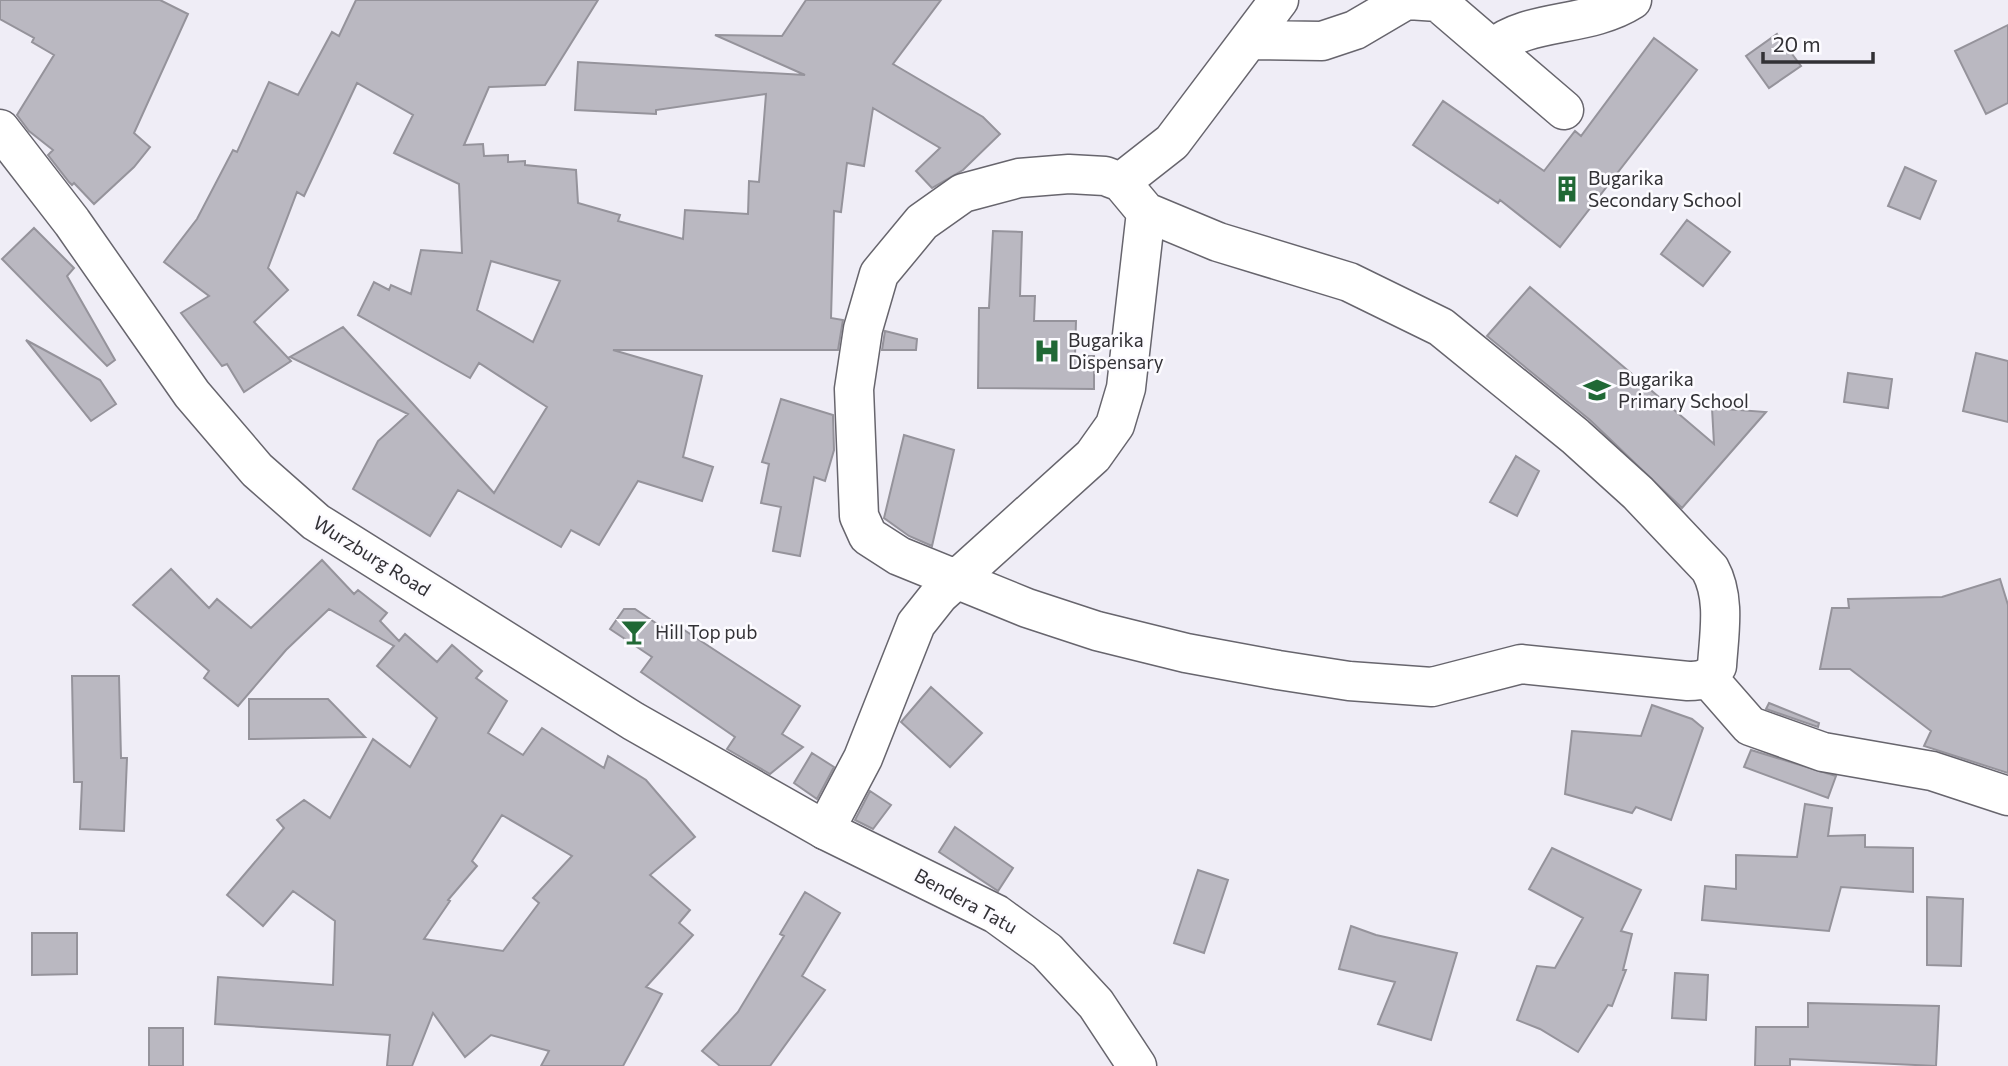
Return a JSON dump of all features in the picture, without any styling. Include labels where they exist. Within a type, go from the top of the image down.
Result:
[{"type":"street","points":[[1121,182],[1172,142],[1279,0]]},
{"type":"street","points":[[1493,48],[1505,38],[1588,20],[1632,0]]},
{"type":"street","points":[[1250,40],[1322,41],[1423,1],[1493,48],[1564,110]]},
{"type":"street","name":"Wurzburg Road","points":[[0,129],[72,222],[192,394],[257,470],[316,522],[633,721],[825,830]]},
{"type":"street","points":[[1069,174],[1105,176],[1121,182],[1146,212],[1217,242],[1349,282],[1441,327],[1575,436],[1638,493],[1710,569],[1716,580],[1720,603],[1717,666],[1708,678],[1688,681],[1521,664],[1432,687],[1349,681],[1186,653],[1097,631],[955,581],[899,556],[867,536],[859,516],[854,389],[863,329],[878,274],[922,222],[963,193],[1019,178],[1069,174]]},
{"type":"street","points":[[825,830],[863,758],[916,624],[955,581],[1093,456],[1115,425],[1126,388],[1146,212]]},
{"type":"street","points":[[1708,678],[1750,726],[1823,752],[1931,771],[2008,796]]},
{"type":"street","name":"Bendera Tatu","points":[[825,830],[996,914],[1047,951],[1096,1004],[1137,1066]]},
{"type":"building","points":[[0,0],[160,0],[188,14],[134,133],[150,147],[134,167],[94,204],[74,183],[72,185],[69,182],[48,155],[53,150],[29,131],[17,115],[54,55],[32,42],[34,38],[0,19]]},
{"type":"building","points":[[356,0],[598,0],[545,85],[489,87],[464,145],[483,144],[484,156],[508,155],[508,162],[525,161],[525,165],[576,170],[578,203],[620,215],[618,221],[683,239],[685,210],[748,214],[749,181],[759,182],[766,94],[656,110],[656,114],[575,110],[578,62],[805,75],[715,35],[782,36],[806,0],[941,0],[893,64],[983,117],[1000,134],[963,170],[932,188],[916,171],[940,148],[873,108],[864,166],[847,163],[841,212],[834,211],[831,318],[843,320],[838,350],[613,350],[702,376],[683,457],[713,467],[702,501],[638,481],[599,545],[571,530],[561,547],[458,490],[430,536],[353,489],[378,441],[408,414],[290,357],[343,327],[494,493],[547,407],[479,363],[470,378],[358,315],[374,282],[389,290],[391,285],[411,294],[421,250],[462,253],[459,184],[394,153],[413,115],[357,83],[304,196],[297,192],[268,268],[288,290],[254,322],[291,361],[244,392],[227,364],[222,366],[181,313],[209,296],[164,262],[197,219],[233,150],[237,152],[269,82],[298,95],[332,32],[339,36]],"holes":[[[491,261],[560,281],[533,342],[477,310]]]},
{"type":"building","points":[[2008,25],[2008,103],[1986,114],[1955,51]]},
{"type":"building","points":[[1777,34],[1801,66],[1769,88],[1746,56]]},
{"type":"building","points":[[1654,38],[1697,70],[1560,247],[1500,200],[1498,203],[1413,145],[1443,101],[1544,171],[1575,131],[1581,136]]},
{"type":"building","points":[[1905,167],[1936,181],[1920,219],[1888,206]]},
{"type":"building","points":[[1687,220],[1730,252],[1703,286],[1661,254]]},
{"type":"building","points":[[34,228],[74,268],[67,276],[115,360],[107,366],[2,259]]},
{"type":"building","points":[[993,231],[1022,232],[1020,296],[1035,296],[1034,321],[1076,321],[1075,356],[1094,356],[1094,389],[978,388],[979,308],[989,308]]},
{"type":"building","name":"Bugarika Primary School","points":[[1530,287],[1714,444],[1712,408],[1766,412],[1682,508],[1590,420],[1487,336]]},
{"type":"building","points":[[885,331],[917,339],[916,350],[882,350]]},
{"type":"building","points":[[26,340],[100,380],[116,404],[91,421]]},
{"type":"building","points":[[1976,353],[2008,361],[2008,422],[1963,411]]},
{"type":"building","points":[[1848,373],[1892,379],[1888,408],[1844,402]]},
{"type":"building","points":[[781,399],[833,415],[834,450],[825,481],[814,477],[800,556],[773,551],[781,507],[761,503],[769,464],[762,462]]},
{"type":"building","points":[[904,435],[954,450],[932,546],[909,536],[884,518]]},
{"type":"building","points":[[1516,456],[1539,471],[1517,516],[1490,502]]},
{"type":"building","points":[[322,560],[354,594],[358,590],[387,613],[380,621],[399,641],[405,634],[437,662],[452,645],[482,671],[476,678],[507,701],[488,733],[523,755],[542,728],[604,768],[608,756],[646,780],[695,837],[650,875],[690,910],[679,923],[693,935],[646,987],[662,994],[623,1066],[541,1066],[549,1051],[491,1035],[465,1057],[433,1013],[412,1066],[387,1066],[390,1035],[215,1024],[218,977],[333,985],[335,921],[293,891],[263,926],[227,895],[284,828],[277,820],[304,800],[330,818],[373,739],[410,767],[437,718],[377,666],[394,646],[329,609],[286,650],[238,706],[204,678],[209,671],[133,605],[171,569],[209,608],[217,599],[251,628]],"holes":[[[502,815],[572,856],[533,898],[539,903],[503,951],[424,939],[450,901],[448,900],[477,866],[472,861]]]},
{"type":"building","points":[[2000,579],[2008,605],[2008,773],[1924,746],[1931,731],[1850,669],[1820,669],[1832,608],[1849,608],[1848,599],[1942,597]]},
{"type":"building","points":[[624,609],[635,609],[669,632],[675,624],[800,706],[782,734],[803,747],[770,774],[727,749],[735,737],[641,672],[652,657],[610,629]]},
{"type":"building","points":[[72,676],[119,676],[121,758],[127,758],[124,831],[80,829],[82,782],[74,782]]},
{"type":"building","points":[[931,687],[982,733],[950,767],[901,722]]},
{"type":"building","points":[[249,699],[328,699],[365,737],[249,739]]},
{"type":"building","points":[[1769,703],[1819,723],[1818,727],[1766,709]]},
{"type":"building","points":[[1652,705],[1692,719],[1703,728],[1671,820],[1636,807],[1632,813],[1565,794],[1572,731],[1641,736]]},
{"type":"building","points":[[1751,750],[1836,776],[1828,798],[1744,767]]},
{"type":"building","points":[[812,753],[834,767],[817,799],[794,783]]},
{"type":"building","points":[[870,791],[891,805],[873,829],[855,820]]},
{"type":"building","points":[[1805,804],[1832,808],[1828,836],[1865,835],[1865,847],[1913,848],[1913,892],[1841,887],[1829,931],[1702,920],[1705,886],[1736,889],[1736,855],[1797,857]]},
{"type":"building","points":[[955,827],[1013,868],[998,891],[939,852]]},
{"type":"building","points":[[1552,848],[1641,890],[1621,931],[1632,934],[1623,970],[1626,970],[1612,1006],[1608,1005],[1578,1052],[1540,1029],[1517,1020],[1537,966],[1555,968],[1583,918],[1529,889]]},
{"type":"building","points":[[1198,870],[1228,880],[1204,953],[1174,943]]},
{"type":"building","points":[[805,892],[840,913],[802,976],[825,990],[770,1066],[720,1066],[702,1051],[738,1012],[784,936],[780,934]]},
{"type":"building","points":[[1927,897],[1963,899],[1961,966],[1927,965]]},
{"type":"building","points":[[1351,926],[1376,935],[1457,953],[1431,1040],[1378,1024],[1395,982],[1339,969]]},
{"type":"building","points":[[32,933],[77,933],[77,974],[32,975]]},
{"type":"building","points":[[1675,973],[1708,975],[1706,1020],[1672,1018]]},
{"type":"building","points":[[1808,1003],[1939,1006],[1936,1066],[1790,1059],[1790,1066],[1755,1066],[1756,1027],[1808,1027]]},
{"type":"building","points":[[149,1028],[183,1028],[183,1066],[149,1066]]},
{"type":"place","name":"Bugarika Secondary School","points":[[1567,189]]},
{"type":"place","name":"Bugarika Dispensary","points":[[1047,351]]},
{"type":"place","name":"Bugarika Primary School","points":[[1597,390]]},
{"type":"place","name":"Hill Top pub","points":[[634,632]]}]
